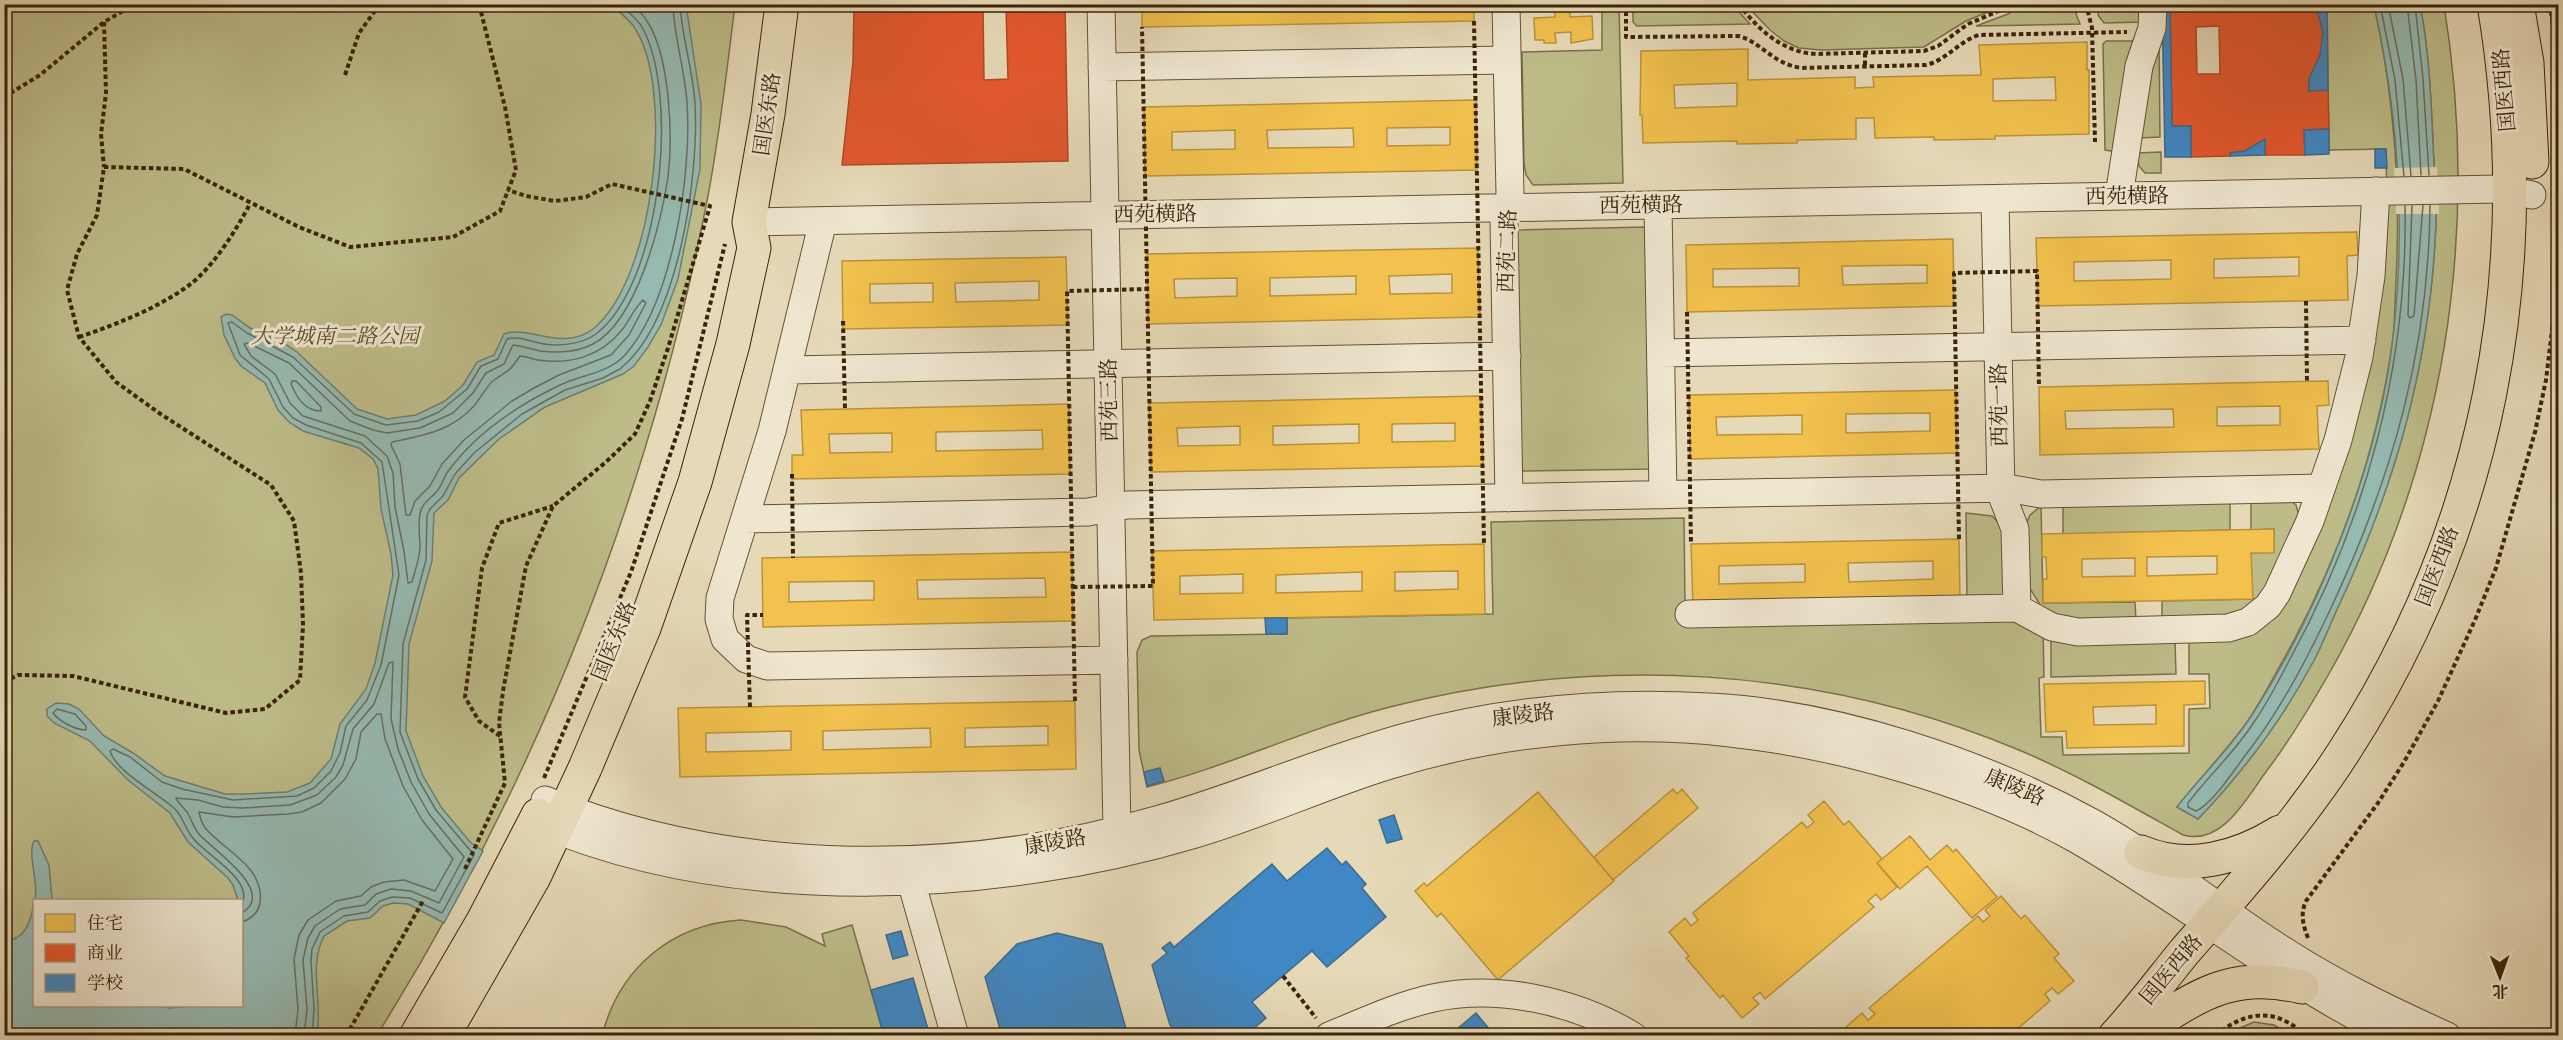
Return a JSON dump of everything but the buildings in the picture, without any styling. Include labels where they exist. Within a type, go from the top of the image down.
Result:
[{"type":"main road","name":"国医东路","points":[[416,1035],[548,809],[644,628],[695,482],[720,396],[742,307],[754,248],[737,232],[768,114],[783,4]]},
{"type":"main road","name":"国医西路","points":[[2115,1035],[2321,823],[2408,684],[2448,596],[2482,503],[2510,402],[2526,290],[2521,192],[2494,4]]},
{"type":"main road","name":"国医西路","points":[[2149,1030],[2343,753],[2389,674],[2426,595],[2461,504],[2489,405],[2498,357],[2531,107],[2517,4]]},
{"type":"main road","name":"国医东路","points":[[443,1035],[507,927],[548,809]]},
{"type":"main road","points":[[2141,852],[2158,860],[2175,862],[2211,860],[2250,848],[2292,825]]},
{"type":"main road","points":[[2149,1030],[2189,1001],[2225,985],[2267,981],[2302,987]]},
{"type":"street","name":"西苑三路","points":[[1101,4],[1117,830]]},
{"type":"street","name":"西苑二路","points":[[1506,4],[1510,194],[1504,222],[1509,498]]},
{"type":"street","points":[[2119,196],[2139,66],[2151,32],[2153,4]]},
{"type":"street","points":[[1102,67],[1507,60]]},
{"type":"street","name":"西苑横路","points":[[737,232],[823,221],[2381,191],[2521,192]]},
{"type":"street","points":[[1689,614],[2017,608],[2052,627],[2078,632],[2215,630],[2241,625],[2256,617],[2273,599],[2310,520],[2338,440],[2362,340],[2381,191]]},
{"type":"street","name":"西苑一路","points":[[1995,199],[2001,489],[2002,499],[2015,529],[2017,608]]},
{"type":"street","points":[[1658,205],[1664,495]]},
{"type":"street","points":[[823,221],[788,370],[745,519],[722,589],[719,619],[725,639],[738,653],[754,664],[775,667],[1114,660]]},
{"type":"street","points":[[1661,353],[2362,340]]},
{"type":"street","points":[[788,370],[1507,356]]},
{"type":"street","points":[[745,519],[1088,512],[1127,505],[2001,489],[2041,494],[2321,488]]},
{"type":"street","name":"康陵路","points":[[548,809],[663,838],[812,858],[868,859],[969,855],[1065,842],[1117,830],[1191,810],[1344,756],[1412,736],[1478,721],[1535,712],[1592,707],[1711,707],[1812,721],[1879,738],[1951,760],[2066,810],[2141,852],[2302,987],[2393,1035]]},
{"type":"street","name":"康陵路","points":[[548,809],[624,853],[705,868],[802,879],[911,881],[1007,874],[1099,859],[1146,848],[1244,818],[1353,777],[1443,751],[1494,741],[1583,730],[1677,729],[1775,738],[1910,772],[1983,796],[2073,838],[2372,1001],[2454,1031]]},
{"type":"street","points":[[911,881],[955,1035]]},
{"type":"street","points":[[1329,1035],[1421,1001],[1475,993],[1524,998],[1560,1005],[1633,1035]]},
{"type":"path","points":[[4,97],[39,75],[104,22],[135,4]]},
{"type":"path","points":[[345,75],[359,33],[380,4]]},
{"type":"path","points":[[104,167],[184,169],[250,204],[350,247],[453,237],[500,211],[516,170],[505,107],[479,4]]},
{"type":"path","points":[[1626,4],[1626,37],[1738,36],[1751,41],[1774,59],[1791,67],[1811,69],[1911,67],[1932,63],[1944,58],[1967,40],[1979,35],[2151,32]]},
{"type":"path","points":[[1739,4],[1770,36],[1790,49],[1810,54],[1916,52],[1931,49],[1968,24],[2015,4]]},
{"type":"path","points":[[2091,4],[2088,12],[2092,33],[2095,142]]},
{"type":"path","points":[[2550,4],[2559,68]]},
{"type":"path","points":[[1474,21],[1484,544]]},
{"type":"path","points":[[4,682],[18,675],[73,676],[226,713],[265,709],[300,680],[303,625],[301,573],[294,521],[272,485],[159,413],[116,382],[79,337],[68,290],[77,254],[97,215],[104,167],[101,134],[106,93],[104,22]]},
{"type":"path","points":[[1073,587],[1153,586],[1142,27]]},
{"type":"path","points":[[1864,53],[1865,68]]},
{"type":"path","points":[[501,736],[479,721],[465,697],[482,568],[499,523],[553,506],[606,462],[635,434],[650,401],[668,348],[710,206],[612,184],[586,197],[555,201],[508,190]]},
{"type":"path","points":[[79,337],[144,312],[190,285],[230,241],[250,204]]},
{"type":"path","points":[[548,809],[682,419],[737,232]]},
{"type":"path","points":[[1959,538],[1954,273],[2037,271],[2039,387]]},
{"type":"path","points":[[2313,944],[2302,922],[2304,906],[2378,803],[2404,762],[2455,665],[2496,568],[2535,432],[2546,380],[2559,280]]},
{"type":"path","points":[[1075,701],[1067,291],[1147,289]]},
{"type":"path","points":[[2306,301],[2307,382]]},
{"type":"path","points":[[1687,312],[1691,544]]},
{"type":"path","points":[[843,321],[845,409]]},
{"type":"path","points":[[792,474],[793,558]]},
{"type":"path","points":[[465,869],[505,783],[499,723],[503,691],[526,566],[553,506]]},
{"type":"path","points":[[750,707],[747,615],[763,615]]},
{"type":"path","points":[[346,1035],[423,901]]},
{"type":"path","points":[[1283,976],[1329,1035]]},
{"type":"path","points":[[2216,1035],[2239,1020],[2262,1015],[2285,1021],[2306,1035]]},
{"type":"path","points":[[2454,1031],[2481,1035]]},
{"type":"green space","name":"大学城南二路公园","points":[[5,5],[735,5],[708,196],[684,307],[654,417],[620,525],[581,631],[537,735],[488,837],[435,937],[377,1035],[5,1036]]},
{"type":"green space","points":[[1602,5],[1619,5],[1623,183],[1533,185],[1526,175],[1524,164],[1522,52],[1602,50]]},
{"type":"green space","points":[[1633,5],[1733,5],[1750,24],[1637,26],[1633,22]]},
{"type":"green space","points":[[1746,5],[2005,5],[1966,21],[1924,47],[1821,50],[1799,48],[1784,41]]},
{"type":"green space","points":[[2022,5],[2078,5],[2076,14],[2080,24],[1976,26],[2008,14]]},
{"type":"green space","points":[[2100,5],[2144,5],[2144,22],[2104,23],[2098,15]]},
{"type":"green space","points":[[2327,5],[2374,5],[2381,39],[2391,107],[2397,176],[2393,339],[2368,457],[2327,572],[2292,644],[2255,710],[2232,742],[2177,807],[2198,819],[2261,745],[2317,655],[2360,559],[2378,512],[2407,418],[2427,322],[2436,221],[2429,74],[2420,5],[2444,5],[2454,91],[2458,177],[2455,263],[2444,348],[2426,432],[2402,514],[2369,594],[2330,672],[2285,746],[2233,817],[2222,826],[2210,833],[2197,836],[2183,835],[2040,759],[1943,722],[1866,700],[1787,686],[1708,677],[1628,675],[1548,680],[1469,690],[1359,716],[1208,769],[1147,787],[1139,750],[1137,652],[1142,640],[1151,636],[1287,634],[1287,618],[1493,614],[1491,522],[1684,518],[1685,607],[2008,615],[2043,631],[2044,677],[2039,678],[2041,737],[2062,737],[2063,755],[2189,753],[2189,709],[2210,708],[2209,674],[2189,674],[2189,640],[2277,609],[2387,214],[2386,149],[2329,150]]},
{"type":"green space","points":[[2106,41],[2137,41],[2117,152],[2105,150],[2103,44]]},
{"type":"green space","points":[[2159,41],[2160,137],[2138,138],[2146,82]]},
{"type":"green space","points":[[2161,152],[2161,173],[2145,173],[2139,166],[2136,153]]},
{"type":"green space","points":[[1646,227],[1651,469],[1520,471],[1515,230]]},
{"type":"green space","points":[[2251,499],[2289,500],[2296,505],[2299,515],[2267,592],[2239,617],[2162,622],[2162,601],[2252,599],[2251,553],[2274,552],[2274,529],[2251,530]]},
{"type":"green space","points":[[2230,500],[2230,530],[2063,534],[2063,503]]},
{"type":"green space","points":[[2041,506],[2043,603],[2135,602],[2136,622],[2075,623],[2042,608],[2029,587],[2026,524],[2030,515]]},
{"type":"green space","points":[[1966,513],[1992,516],[2004,528],[2004,593],[2002,596],[1967,601]]},
{"type":"green space","points":[[2051,636],[2175,640],[2176,674],[2051,677]]},
{"type":"green space","points":[[741,920],[786,927],[825,946],[822,934],[852,925],[884,1035],[602,1036],[621,990],[635,970],[652,954],[693,930],[716,923]]},
{"type":"green space","points":[[2254,1022],[2274,1025],[2291,1035],[2228,1035]]},
{"type":"water","points":[[610,5],[686,5],[701,104],[700,169],[678,279],[661,325],[634,366],[623,374],[545,407],[499,439],[459,478],[448,500],[434,513],[432,561],[409,644],[406,731],[423,776],[441,807],[470,842],[483,851],[444,923],[408,904],[393,903],[383,906],[370,918],[347,921],[324,936],[319,948],[316,972],[317,1035],[5,1035],[5,942],[18,937],[26,929],[33,908],[33,1007],[243,1007],[243,899],[238,899],[228,878],[188,842],[170,813],[128,780],[90,741],[54,723],[47,716],[47,709],[56,703],[69,704],[79,709],[104,736],[165,776],[225,794],[287,792],[310,783],[331,759],[340,724],[366,689],[375,663],[393,575],[381,509],[378,469],[373,459],[359,448],[303,431],[289,422],[278,410],[265,383],[241,366],[235,358],[224,335],[221,317],[226,314],[232,315],[250,328],[285,344],[297,352],[357,409],[387,419],[416,415],[445,401],[463,385],[477,362],[494,355],[504,334],[514,332],[570,338],[593,329],[614,305],[631,271],[643,230],[652,186],[655,140],[654,97],[648,59],[634,26]]},
{"type":"water","points":[[2374,5],[2420,5],[2426,39],[2436,221],[2427,322],[2418,370],[2394,465],[2378,512],[2360,559],[2317,655],[2261,745],[2198,819],[2177,807],[2245,725],[2279,671],[2302,627],[2324,580],[2361,483],[2386,385],[2397,295],[2399,212],[2394,128]]},
{"type":"water","points":[[34,841],[38,841],[49,865],[52,899],[35,899],[32,847]]},
{"type":"pier","points":[[2437,167],[2439,214],[2396,214],[2394,168]]}]
